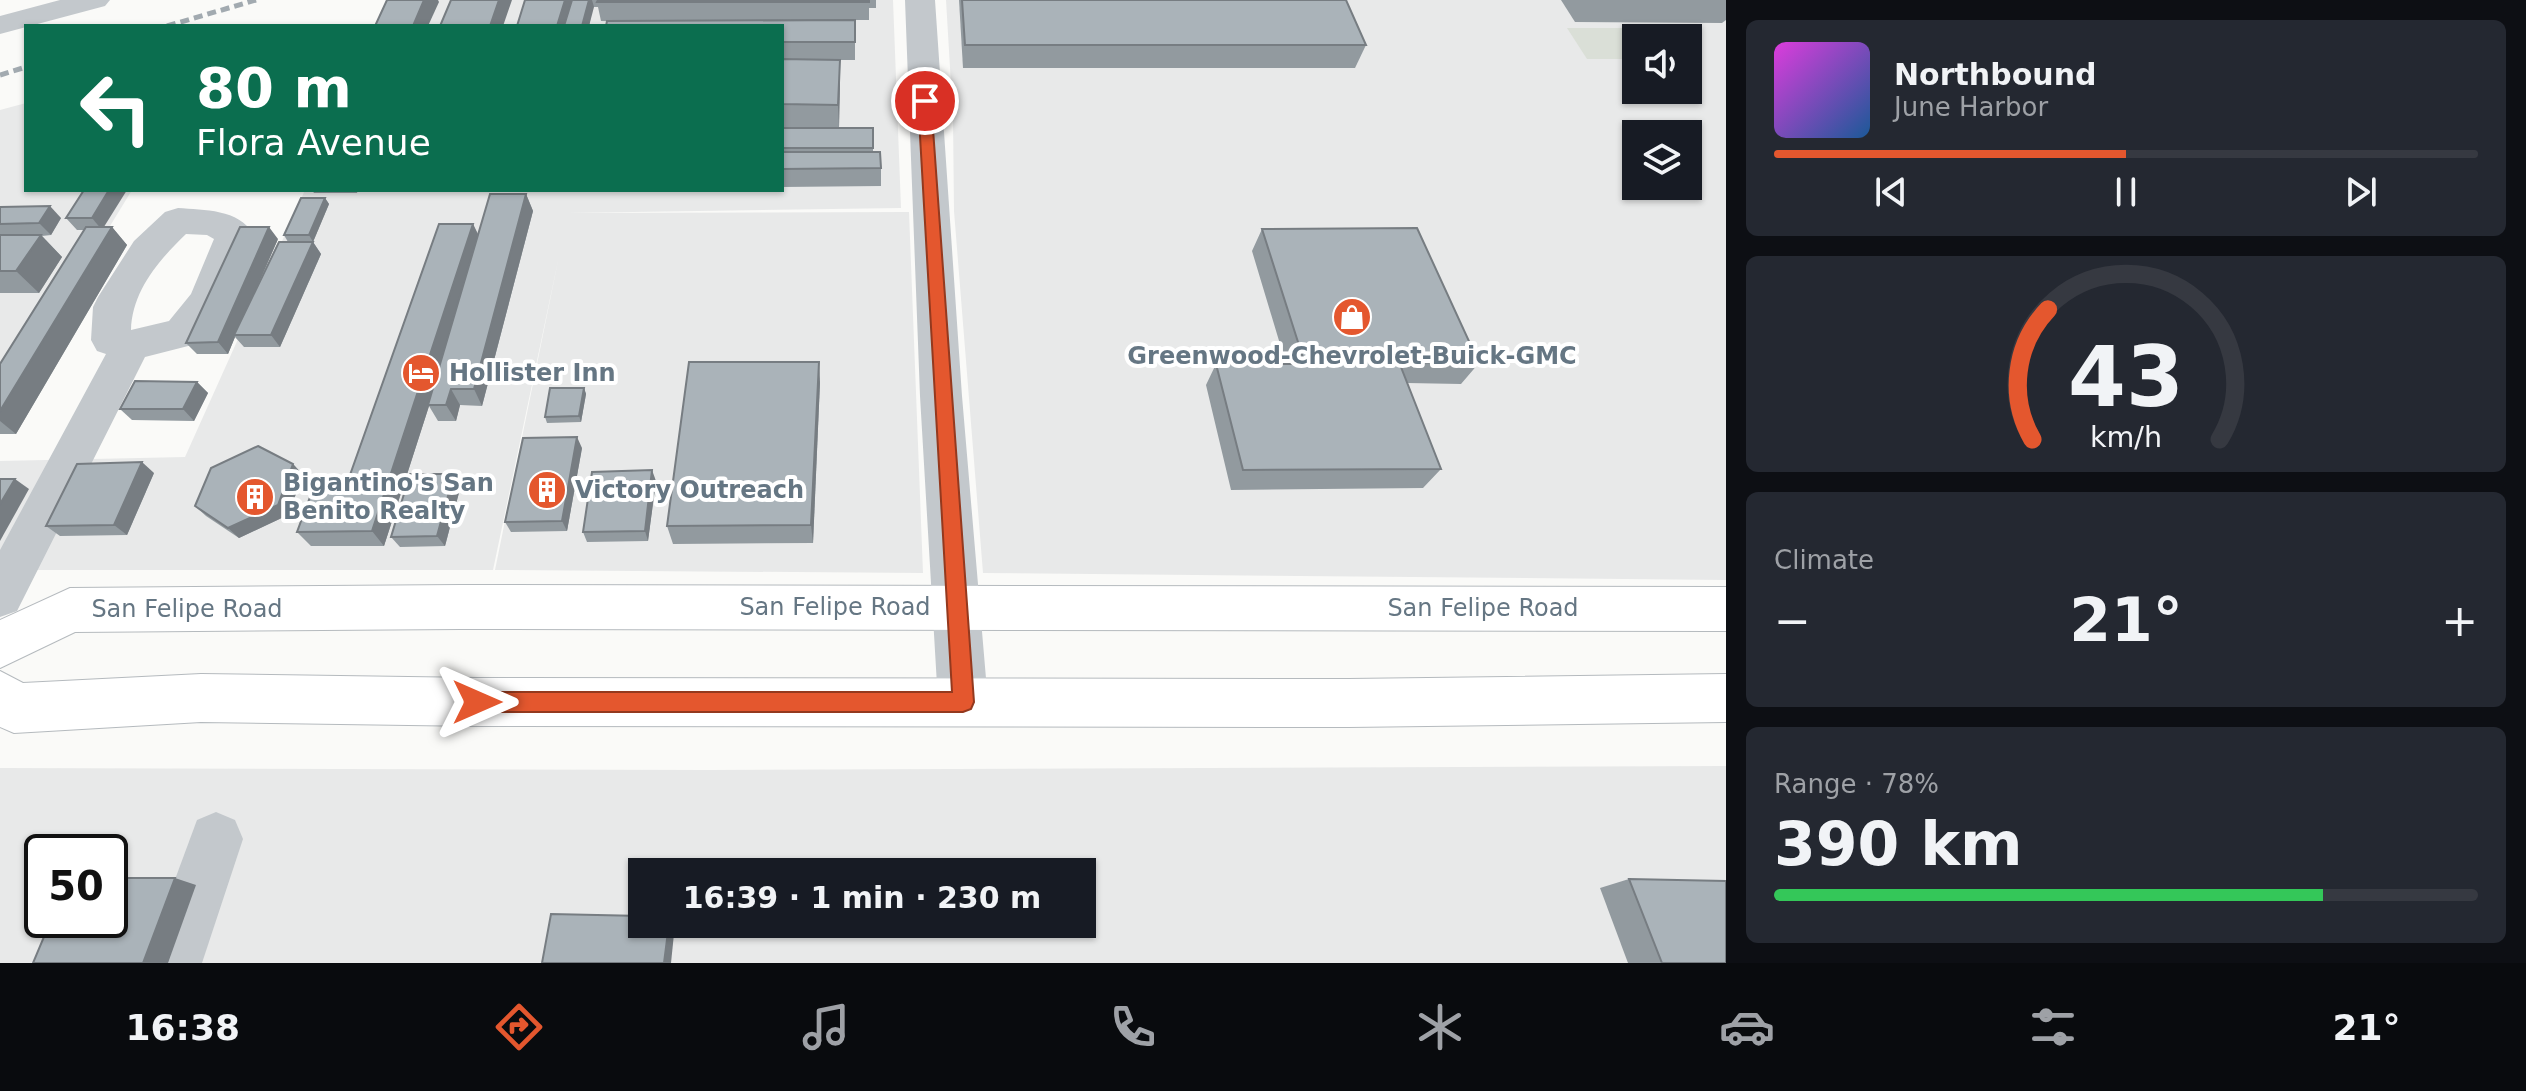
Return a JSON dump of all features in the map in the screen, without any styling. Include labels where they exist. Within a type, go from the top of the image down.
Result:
[{"type":"main road","name":"San Felipe Road","points":[[0,645],[70,610],[955,607],[1726,609]]},
{"type":"main road","points":[[0,695],[14,708],[201,698],[477,702],[1349,703],[1726,698]]},
{"type":"street","points":[[0,25],[95,0]]},
{"type":"street","points":[[920,0],[963,702]]},
{"type":"street","points":[[0,596],[131,345]]},
{"type":"street","points":[[173,963],[216,839]]},
{"type":"shaded area","points":[[401,0],[893,0],[901,208],[567,213],[909,212],[923,573],[495,570],[559,256],[493,570],[0,570],[0,461],[185,457],[304,192],[784,192],[784,24],[381,24]]},
{"type":"shaded area","points":[[946,0],[1726,0],[1726,580],[983,573],[954,211],[953,118]]},
{"type":"shaded area","points":[[1567,28],[1622,28],[1622,59],[1587,59]]},
{"type":"shaded area","points":[[24,104],[24,192],[131,192],[0,406],[0,110]]},
{"type":"shaded area","points":[[1726,766],[1726,963],[0,963],[0,768],[708,770]]},
{"type":"building","points":[[387,0],[424,0],[414,24],[376,24]]},
{"type":"building","points":[[451,0],[499,0],[491,24],[441,24]]},
{"type":"building","points":[[525,0],[565,0],[558,24],[518,24]]},
{"type":"building","points":[[572,0],[589,0],[583,24],[565,24]]},
{"type":"building","points":[[869,0],[869,2],[597,2]]},
{"type":"building","points":[[962,0],[1346,0],[1366,45],[965,45]]},
{"type":"building","points":[[855,20],[855,42],[784,42],[784,24],[606,24],[607,21]]},
{"type":"building","points":[[784,59],[840,60],[838,105],[784,104]]},
{"type":"building","points":[[784,128],[873,128],[873,148],[784,148]]},
{"type":"building","points":[[784,152],[880,152],[881,168],[784,169]]},
{"type":"building","points":[[83,192],[108,192],[92,218],[66,218]]},
{"type":"building","points":[[490,194],[526,194],[474,389],[451,389],[446,405],[428,405]]},
{"type":"building","points":[[301,198],[325,198],[309,235],[284,235]]},
{"type":"building","points":[[50,206],[39,223],[0,224],[0,207]]},
{"type":"building","points":[[439,224],[473,224],[372,531],[297,532],[313,489],[345,489]]},
{"type":"building","points":[[86,227],[112,227],[0,411],[0,364]]},
{"type":"building","points":[[240,227],[269,227],[218,342],[186,343]]},
{"type":"building","name":"Greenwood-Chevrolet-Buick-GMC","points":[[1417,228],[1479,363],[1399,362],[1441,469],[1243,470],[1216,364],[1305,364],[1262,229]]},
{"type":"building","points":[[0,235],[41,235],[16,271],[0,271]]},
{"type":"building","points":[[279,242],[313,242],[271,335],[234,335]]},
{"type":"building","points":[[689,362],[819,362],[811,525],[667,526]]},
{"type":"building","points":[[135,381],[197,382],[183,409],[120,409]]},
{"type":"building","points":[[550,388],[584,388],[579,416],[545,417]]},
{"type":"building","name":"Victory Outreach","points":[[577,437],[562,521],[505,522],[523,438]]},
{"type":"building","name":"Bigantino's San Benito Realty","points":[[258,446],[293,464],[278,505],[228,528],[195,506],[211,468]]},
{"type":"building","points":[[142,462],[114,525],[46,526],[77,464]]},
{"type":"building","points":[[652,470],[645,531],[583,532],[592,472]]},
{"type":"building","points":[[410,474],[454,474],[437,536],[391,537]]},
{"type":"building","points":[[0,479],[15,479],[0,504]]},
{"type":"building","points":[[128,878],[175,878],[143,963],[33,963],[43,938],[128,938]]},
{"type":"building","points":[[1629,879],[1726,881],[1726,963],[1662,963]]},
{"type":"building","points":[[551,914],[628,916],[628,938],[667,938],[664,963],[542,963]]},
{"type":"railway","points":[[174,24],[256,0]]},
{"type":"railway","points":[[0,75],[24,68]]},
{"type":"place","name":"Greenwood-Chevrolet-Buick-GMC","points":[[1352,317]]},
{"type":"place","name":"Hollister Inn","points":[[421,373]]},
{"type":"place","name":"Victory Outreach","points":[[547,490]]},
{"type":"place","name":"Bigantino's San Benito Realty","points":[[255,497]]},
{"type":"route","points":[[477,702],[963,702],[941,396],[925,101]]}]
